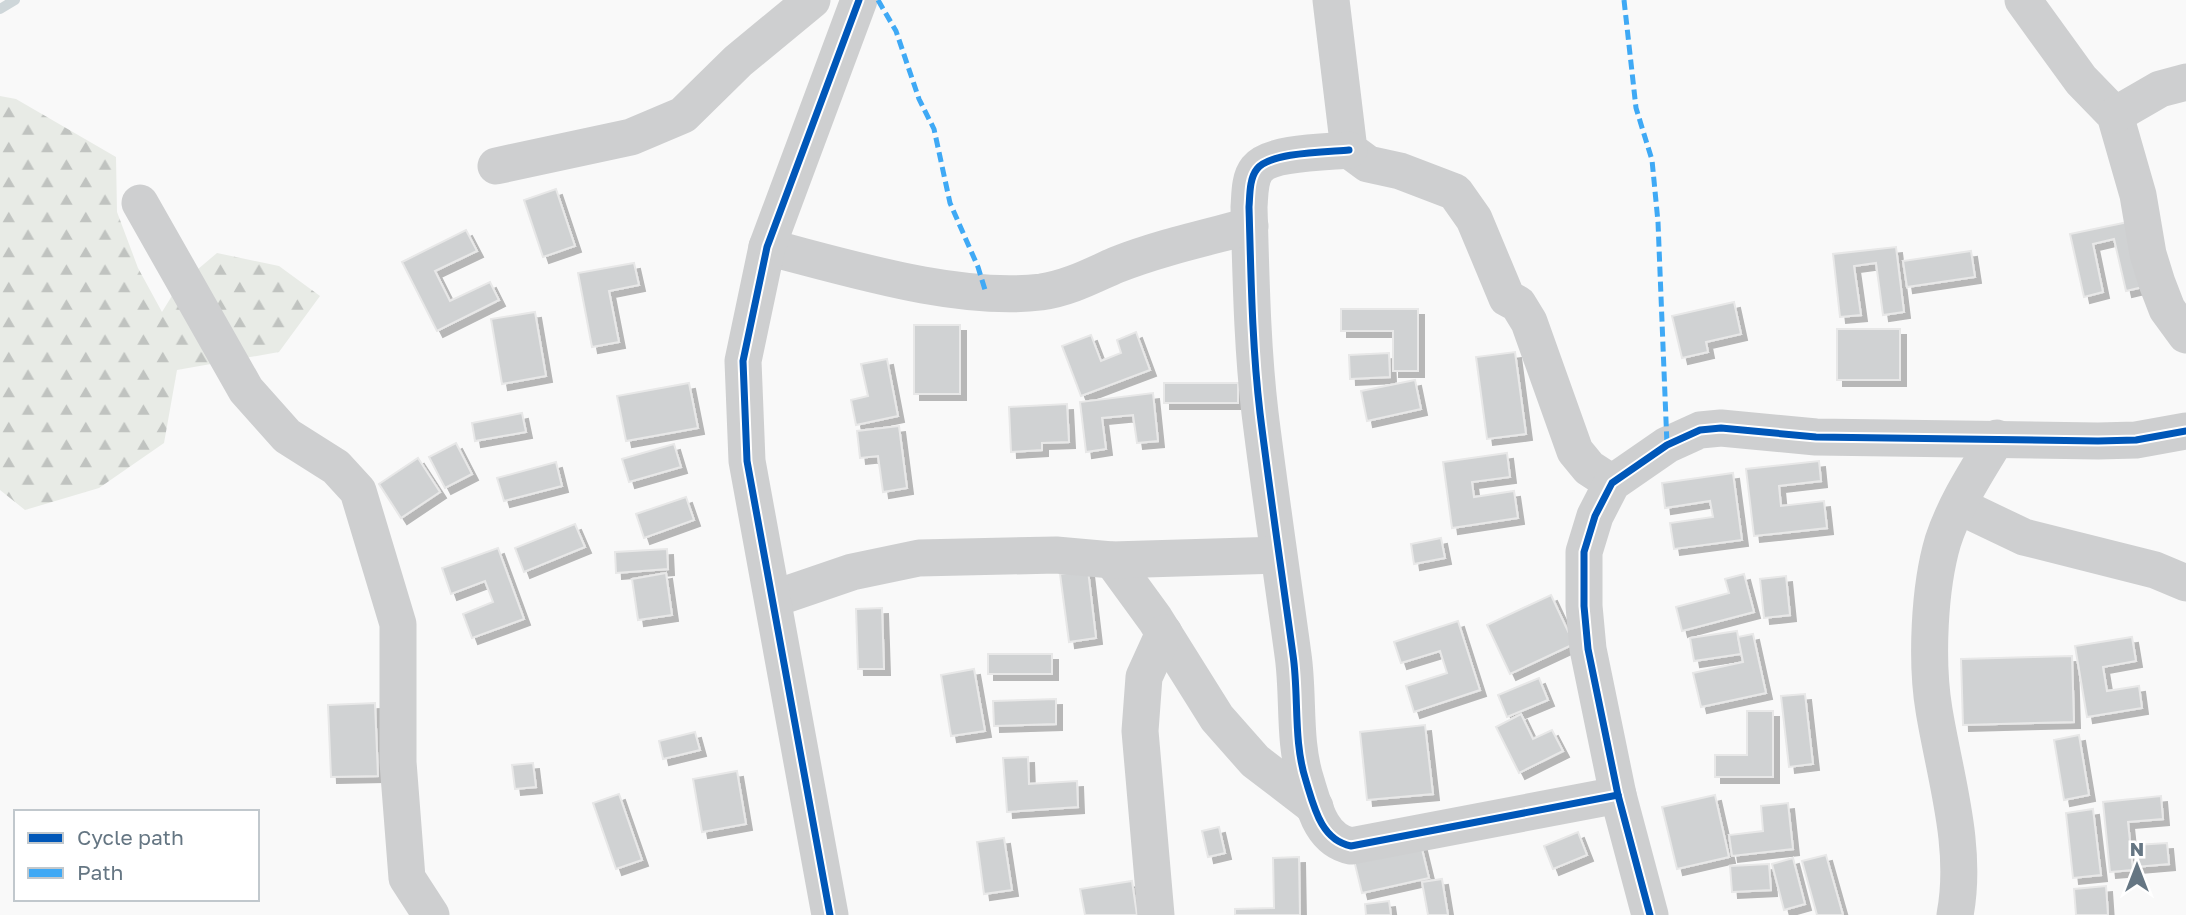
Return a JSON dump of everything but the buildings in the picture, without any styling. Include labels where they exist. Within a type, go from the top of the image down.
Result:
[{"type":"street","points":[[496,166],[631,137],[684,115],[738,61],[812,0]]},
{"type":"street","points":[[830,915],[747,461],[743,361],[767,247],[859,0]]},
{"type":"street","points":[[1331,0],[1349,150]]},
{"type":"street","points":[[2023,0],[2081,80],[2115,115],[2138,195],[2148,254],[2157,283],[2167,309],[2186,335]]},
{"type":"street","points":[[2115,115],[2160,89],[2186,82]]},
{"type":"street","points":[[1612,483],[1589,468],[1575,451],[1529,322],[1518,304],[1507,298],[1474,219],[1455,192],[1400,171],[1368,164],[1349,150],[1272,160],[1257,169],[1251,184],[1250,226],[1259,400],[1274,503],[1277,555],[1295,670],[1297,731],[1304,778],[1328,835],[1338,843],[1351,846],[1618,795]]},
{"type":"street","points":[[140,203],[246,390],[287,436],[336,467],[358,491],[398,624],[398,762],[407,878],[432,915]]},
{"type":"street","points":[[767,247],[904,280],[986,293],[1040,292],[1074,285],[1116,265],[1167,248],[1250,226]]},
{"type":"street","points":[[1650,915],[1618,795],[1588,649],[1584,606],[1584,552],[1595,516],[1612,483],[1667,445],[1700,430],[1721,428],[1816,437],[2136,440],[2186,431]]},
{"type":"street","points":[[1955,915],[1960,888],[1959,860],[1933,707],[1930,611],[1943,542],[1959,506],[1997,438]]},
{"type":"street","points":[[1959,506],[2024,537],[2155,570],[2186,583]]},
{"type":"street","points":[[773,599],[852,572],[919,558],[1056,555],[1112,560],[1277,555]]},
{"type":"street","points":[[1112,560],[1164,634],[1217,718],[1255,761],[1315,807]]},
{"type":"street","points":[[1156,915],[1140,731],[1144,677],[1164,634]]},
{"type":"green space","points":[[0,96],[16,99],[116,157],[117,212],[138,268],[162,312],[178,286],[217,253],[279,266],[320,296],[279,352],[177,370],[164,443],[99,488],[25,510],[0,490]]},
{"type":"waterway","points":[[0,9],[15,0]]},
{"type":"marked path","points":[[878,0],[896,31],[919,99],[934,129],[950,203],[978,267],[986,293]]},
{"type":"marked path","points":[[1624,0],[1636,108],[1652,160],[1658,222],[1667,445]]},
{"type":"cycle path","points":[[830,915],[747,461],[743,361],[767,247],[859,0]]},
{"type":"cycle path","points":[[1349,150],[1286,156],[1264,163],[1253,178],[1249,207],[1260,413],[1295,671],[1299,750],[1320,821],[1332,837],[1351,846],[1618,795]]},
{"type":"cycle path","points":[[1650,915],[1618,795],[1588,649],[1584,606],[1584,552],[1595,516],[1612,483],[1667,445],[1700,430],[1721,428],[1816,437],[2098,441],[2136,440],[2186,431]]}]
